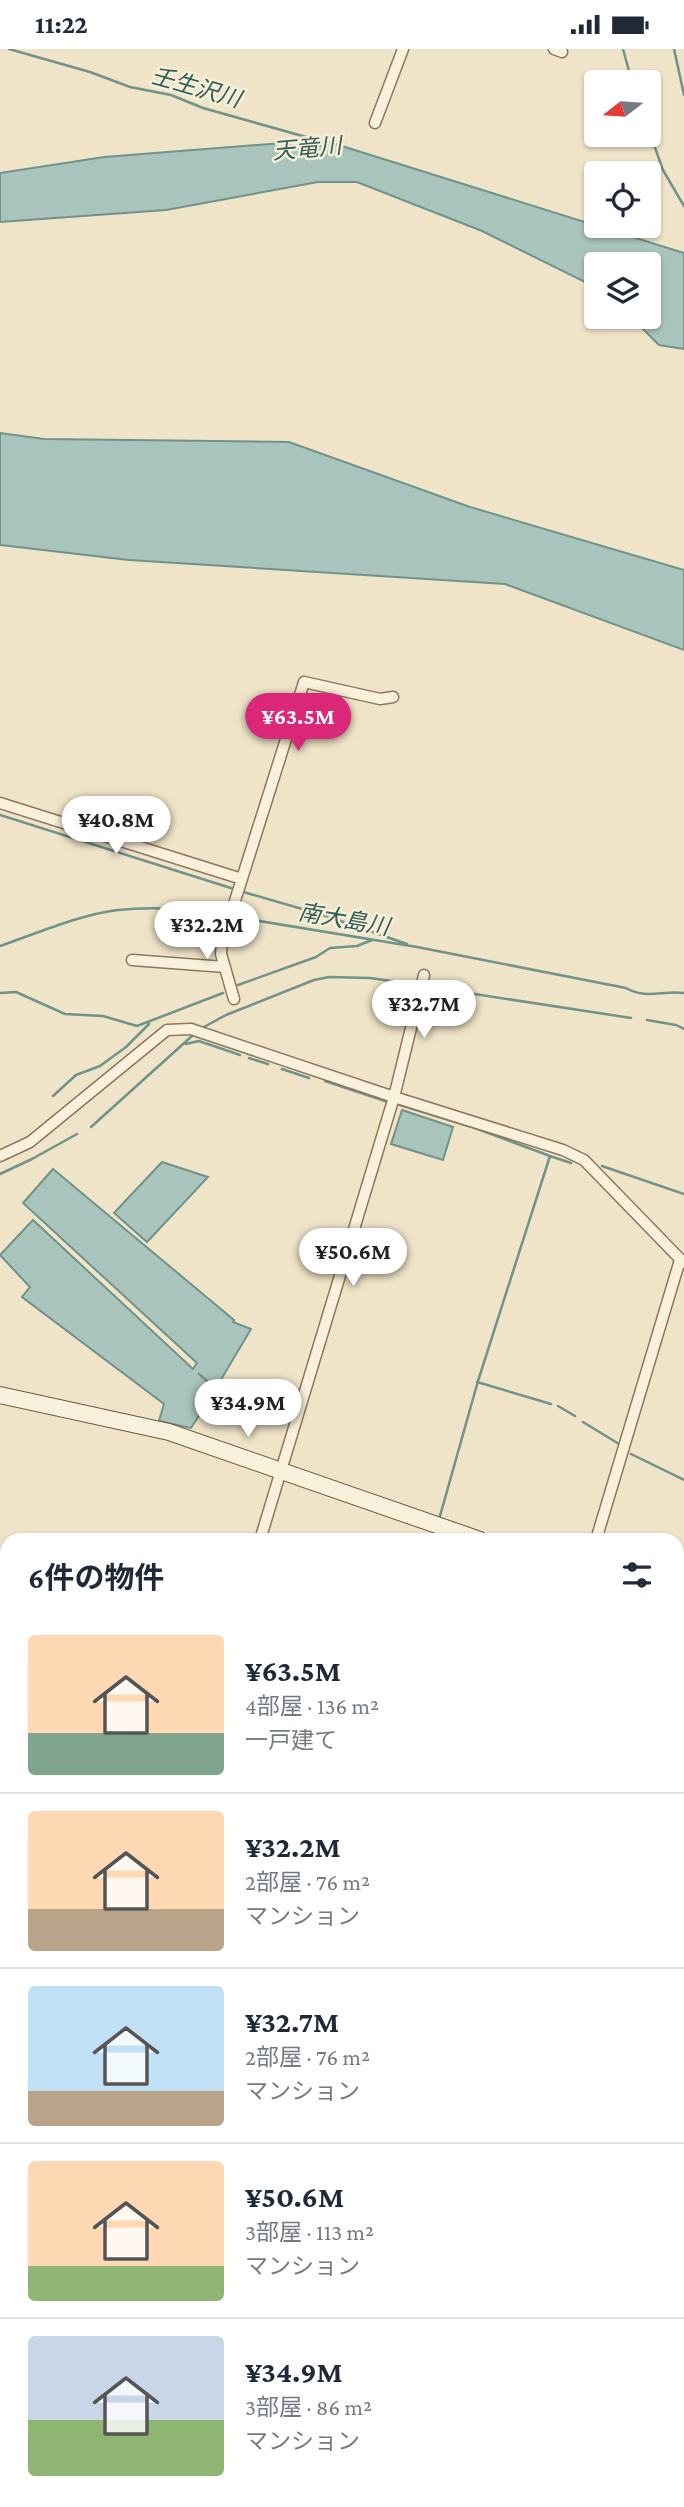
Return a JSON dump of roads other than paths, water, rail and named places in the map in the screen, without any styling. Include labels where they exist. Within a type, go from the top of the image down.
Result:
[{"type":"street","points":[[375,123],[403,49]]},
{"type":"street","points":[[234,999],[221,954],[228,922],[304,682],[380,699],[393,697]]},
{"type":"street","points":[[0,803],[241,882]]},
{"type":"street","points":[[132,960],[225,967]]},
{"type":"street","points":[[262,1533],[394,1097],[424,975]]},
{"type":"street","points":[[0,1156],[30,1142],[167,1030],[191,1029],[394,1097],[553,1146],[584,1160],[682,1261],[598,1533]]},
{"type":"street","points":[[0,1395],[169,1432],[460,1533]]},
{"type":"water","name":"天竜川","points":[[329,142],[584,222],[584,238],[636,238],[684,253],[684,349],[659,345],[643,329],[661,329],[661,252],[584,252],[584,282],[482,231],[357,182],[318,182],[166,210],[0,222],[0,173],[104,157],[283,143],[312,149]]},
{"type":"water","points":[[0,433],[44,439],[289,442],[470,507],[684,570],[684,650],[505,584],[129,560],[0,545]]},
{"type":"water","points":[[402,1110],[453,1127],[443,1160],[391,1144]]},
{"type":"water","points":[[162,1162],[208,1177],[147,1242],[114,1213]]},
{"type":"water","points":[[53,1169],[234,1320],[233,1322],[251,1329],[216,1388],[198,1373],[216,1390],[191,1428],[159,1421],[164,1404],[22,1297],[30,1287],[0,1255],[33,1220],[193,1369],[197,1363],[23,1203]]},
{"type":"waterway","name":"壬生沢川","points":[[9,49],[90,72],[130,87],[171,95],[203,108],[331,144]]},
{"type":"waterway","points":[[623,49],[629,70]]},
{"type":"waterway","points":[[674,49],[684,95]]},
{"type":"waterway","points":[[655,147],[663,170],[684,206]]},
{"type":"waterway","points":[[0,815],[234,889]]},
{"type":"waterway","points":[[240,891],[323,915],[407,944]]},
{"type":"waterway","name":"南大島川","points":[[0,946],[103,912],[145,908],[225,915]]},
{"type":"waterway","name":"南大島川","points":[[235,917],[417,947],[626,988],[634,992],[684,993]]},
{"type":"waterway","points":[[238,985],[316,957],[330,948],[357,946],[372,940]]},
{"type":"waterway","points":[[204,1027],[226,1015],[314,980],[329,977],[370,978],[413,984]]},
{"type":"waterway","points":[[429,987],[631,1018]]},
{"type":"waterway","points":[[0,993],[16,992],[65,1014],[103,1016],[137,1026],[223,993]]},
{"type":"waterway","points":[[647,1020],[684,1029]]},
{"type":"waterway","points":[[53,1096],[76,1075],[100,1066],[126,1047],[149,1024]]},
{"type":"waterway","points":[[91,1127],[192,1036]]},
{"type":"waterway","points":[[186,1044],[199,1041],[240,1055]]},
{"type":"waterway","points":[[249,1058],[268,1064]]},
{"type":"waterway","points":[[282,1069],[309,1078]]},
{"type":"waterway","points":[[325,1081],[388,1102]]},
{"type":"waterway","points":[[400,1105],[475,1128],[550,1156]]},
{"type":"waterway","points":[[0,1174],[77,1134]]},
{"type":"waterway","points":[[440,1516],[478,1381],[550,1156],[571,1163]]},
{"type":"waterway","points":[[602,1166],[684,1194]]},
{"type":"waterway","points":[[477,1382],[551,1404]]},
{"type":"waterway","points":[[558,1406],[575,1416]]},
{"type":"waterway","points":[[583,1422],[619,1444]]},
{"type":"waterway","points":[[631,1454],[684,1480]]}]
